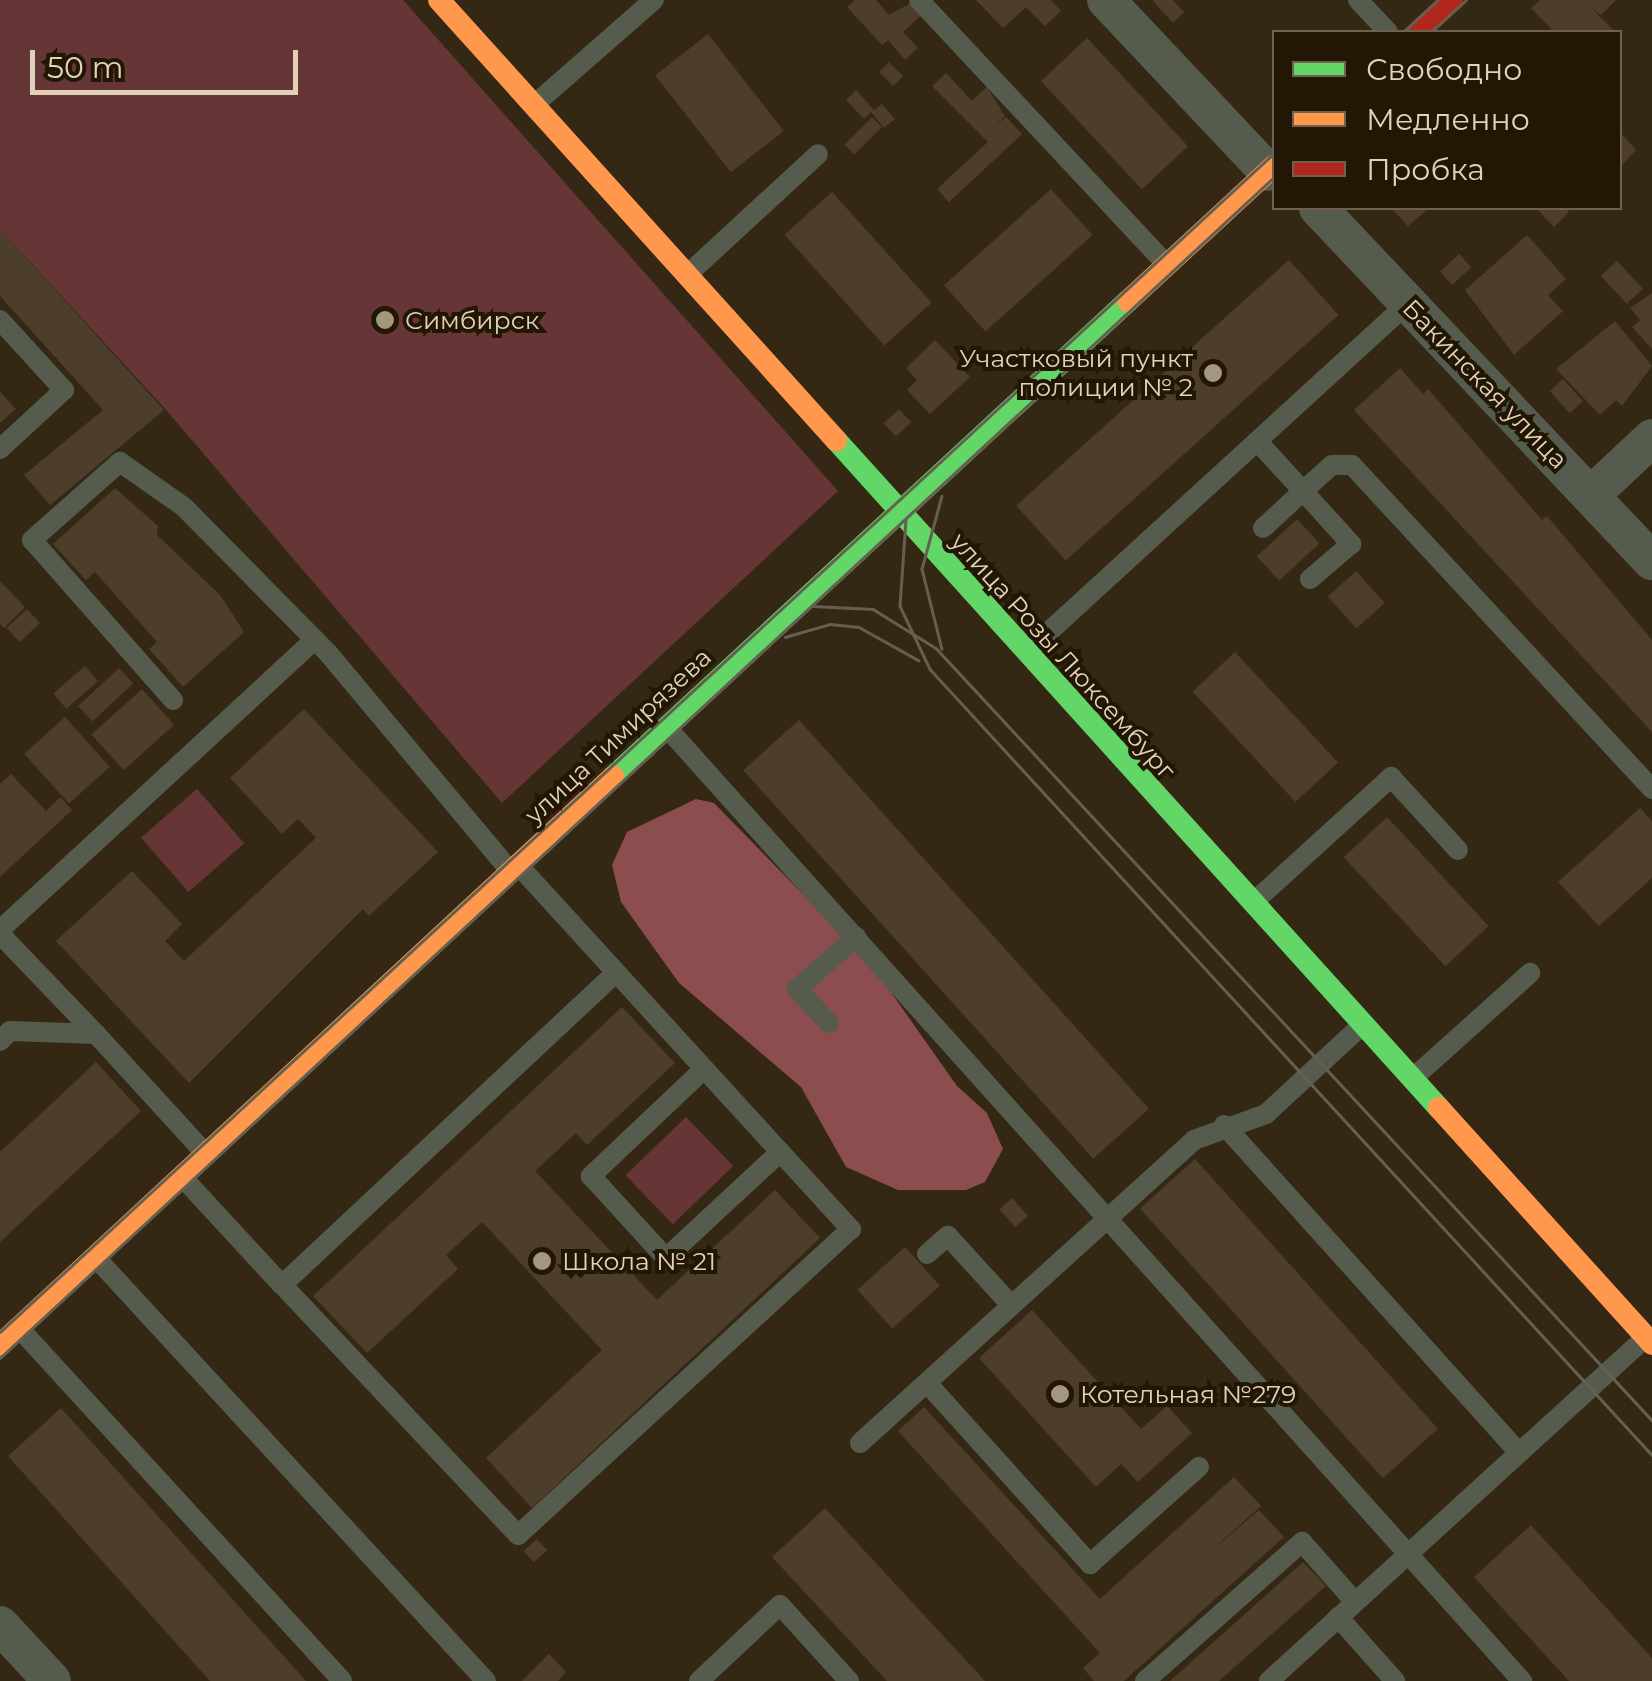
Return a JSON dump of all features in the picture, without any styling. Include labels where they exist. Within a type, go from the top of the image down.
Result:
[{"type":"main road","name":"улица Розы Люксембург","points":[[438,0],[899,516],[1649,1340]]},
{"type":"main road","points":[[1420,30],[1452,0]]},
{"type":"main road","name":"улица Тимирязева","points":[[0,1346],[1271,169]]},
{"type":"street","points":[[1106,0],[1271,169]]},
{"type":"street","name":"Бакинская улица","points":[[1320,210],[1652,560]]},
{"type":"street","points":[[1591,495],[1652,438]]},
{"type":"street","points":[[0,1625],[52,1681]]},
{"type":"lane","points":[[533,106],[654,0]]},
{"type":"lane","points":[[919,0],[1168,266]]},
{"type":"lane","points":[[1358,0],[1386,30]]},
{"type":"lane","points":[[686,277],[818,154]]},
{"type":"lane","points":[[1025,653],[1408,302]]},
{"type":"lane","points":[[0,320],[64,390],[0,448]]},
{"type":"lane","points":[[1257,441],[1350,544],[1310,579]]},
{"type":"lane","points":[[174,700],[32,540],[120,462],[184,507],[314,640],[515,869],[616,972],[851,1230],[518,1536],[182,1177]]},
{"type":"lane","points":[[1262,528],[1332,466],[1352,465],[1652,788]]},
{"type":"lane","points":[[206,1154],[0,932],[314,640]]},
{"type":"lane","points":[[666,728],[1522,1681]]},
{"type":"lane","points":[[1251,904],[1391,776],[1458,850]]},
{"type":"lane","points":[[829,1024],[797,989],[856,937]]},
{"type":"lane","points":[[282,1285],[616,972]]},
{"type":"lane","points":[[1410,1081],[1530,972]]},
{"type":"lane","points":[[860,1444],[1194,1140],[1224,1124],[1266,1114],[1360,1026]]},
{"type":"lane","points":[[0,1040],[10,1031],[96,1034]]},
{"type":"lane","points":[[704,1070],[591,1176],[666,1258],[780,1152]]},
{"type":"lane","points":[[1224,1124],[1519,1453]]},
{"type":"lane","points":[[927,1254],[948,1236],[1011,1304]]},
{"type":"lane","points":[[96,1257],[486,1681]]},
{"type":"lane","points":[[19,1328],[330,1677]]},
{"type":"lane","points":[[1269,1681],[1649,1340]]},
{"type":"lane","points":[[926,1383],[1090,1564],[1199,1467]]},
{"type":"lane","points":[[1145,1681],[1302,1542],[1355,1602]]},
{"type":"lane","points":[[699,1681],[780,1606],[849,1681]]},
{"type":"lane","points":[[1338,1617],[1395,1681]]},
{"type":"shaded area","name":"Симбирск","points":[[0,0],[403,0],[838,491],[502,803],[167,411],[0,229]]},
{"type":"shaded area","points":[[197,789],[244,843],[188,892],[141,838]]},
{"type":"shaded area","points":[[696,799],[714,803],[871,964],[957,1086],[987,1113],[1003,1149],[985,1182],[966,1190],[898,1190],[846,1167],[801,1087],[679,983],[621,902],[612,865],[627,832]]},
{"type":"shaded area","points":[[686,1117],[733,1166],[673,1224],[626,1175]]},
{"type":"building","points":[[855,0],[876,0],[889,15],[916,0],[926,11],[903,32],[918,48],[905,60],[888,40],[882,45],[847,7]]},
{"type":"building","points":[[976,0],[1051,0],[1061,11],[1045,26],[1026,7],[1003,28]]},
{"type":"building","points":[[1152,0],[1173,0],[1184,12],[1173,23]]},
{"type":"building","points":[[1540,0],[1616,0],[1601,15],[1591,7],[1613,30],[1552,30],[1531,8]]},
{"type":"building","points":[[708,34],[784,131],[731,172],[655,75]]},
{"type":"building","points":[[1087,38],[1188,146],[1142,189],[1041,81]]},
{"type":"building","points":[[889,62],[903,76],[893,86],[879,72]]},
{"type":"building","points":[[946,73],[972,101],[987,87],[1005,116],[994,126],[1006,117],[1022,134],[949,202],[937,189],[988,142],[932,86]]},
{"type":"building","points":[[856,90],[874,110],[882,104],[895,119],[884,128],[871,112],[864,119],[846,100]]},
{"type":"building","points":[[872,117],[882,127],[854,154],[844,145]]},
{"type":"building","points":[[1622,134],[1636,150],[1622,165]]},
{"type":"building","points":[[1051,189],[1092,235],[985,331],[944,285]]},
{"type":"building","points":[[832,192],[932,303],[884,346],[784,235]]},
{"type":"building","points":[[1393,210],[1427,210],[1408,226]]},
{"type":"building","points":[[1538,210],[1569,212],[1554,227]]},
{"type":"building","points":[[0,229],[164,410],[50,505],[24,475],[103,410],[0,296]]},
{"type":"building","points":[[1527,235],[1566,279],[1548,295],[1563,311],[1514,355],[1465,290]]},
{"type":"building","points":[[1459,254],[1471,267],[1452,285],[1440,272]]},
{"type":"building","points":[[1289,260],[1339,315],[1066,561],[1016,506]]},
{"type":"building","points":[[1617,261],[1643,289],[1627,304],[1601,276]]},
{"type":"building","points":[[1652,293],[1652,349],[1632,327],[1640,320],[1630,308]]},
{"type":"building","points":[[1615,321],[1652,366],[1622,406],[1616,400],[1600,415],[1556,369]]},
{"type":"building","points":[[935,340],[970,377],[930,414],[907,390],[917,380],[906,368]]},
{"type":"building","points":[[1400,368],[1423,394],[1428,389],[1542,520],[1547,516],[1652,640],[1652,732],[1354,410]]},
{"type":"building","points":[[1563,379],[1583,401],[1570,413],[1550,391]]},
{"type":"building","points":[[0,392],[16,409],[0,423]]},
{"type":"building","points":[[899,409],[911,422],[896,436],[884,423]]},
{"type":"building","points":[[115,488],[158,526],[157,535],[220,595],[244,632],[183,687],[149,649],[157,642],[95,572],[86,580],[53,544]]},
{"type":"building","points":[[1297,519],[1320,543],[1279,581],[1257,557]]},
{"type":"building","points":[[1356,571],[1385,603],[1357,628],[1328,596]]},
{"type":"building","points":[[0,581],[25,607],[4,628],[0,624]]},
{"type":"building","points":[[27,609],[40,623],[19,642],[7,628]]},
{"type":"building","points":[[1235,652],[1338,762],[1296,802],[1193,692]]},
{"type":"building","points":[[85,666],[98,681],[66,709],[53,694]]},
{"type":"building","points":[[119,668],[133,683],[92,722],[78,706]]},
{"type":"building","points":[[142,689],[174,725],[124,770],[91,735]]},
{"type":"building","points":[[304,709],[438,852],[369,916],[363,909],[189,1083],[56,941],[132,871],[182,924],[165,941],[184,961],[316,838],[298,819],[282,834],[230,778]]},
{"type":"building","points":[[65,717],[110,767],[69,804],[24,754]]},
{"type":"building","points":[[799,720],[1149,1109],[1093,1159],[743,770]]},
{"type":"building","points":[[11,774],[46,811],[60,797],[72,810],[0,877],[0,784]]},
{"type":"building","points":[[1640,808],[1652,821],[1652,878],[1599,926],[1558,882]]},
{"type":"building","points":[[1387,817],[1489,926],[1445,966],[1344,857]]},
{"type":"building","points":[[622,1007],[675,1063],[587,1145],[576,1133],[535,1171],[657,1300],[775,1190],[820,1238],[532,1508],[486,1458],[602,1350],[482,1222],[446,1255],[458,1269],[367,1353],[313,1296]]},
{"type":"building","points":[[96,1062],[141,1111],[0,1242],[0,1152]]},
{"type":"building","points":[[1195,1159],[1438,1429],[1383,1478],[1140,1209]]},
{"type":"building","points":[[1012,1198],[1028,1216],[1015,1227],[999,1209]]},
{"type":"building","points":[[905,1247],[940,1286],[892,1328],[857,1290]]},
{"type":"building","name":"Котельная №279","points":[[1032,1310],[1141,1429],[1167,1406],[1192,1433],[1138,1482],[1121,1464],[1096,1487],[979,1358]]},
{"type":"building","points":[[924,1407],[1100,1599],[1234,1477],[1261,1506],[1203,1558],[1259,1510],[1284,1537],[1124,1681],[1094,1681],[1083,1668],[1100,1653],[898,1431]]},
{"type":"building","points":[[61,1408],[306,1681],[210,1681],[8,1456]]},
{"type":"building","points":[[825,1508],[985,1681],[887,1681],[772,1557]]},
{"type":"building","points":[[1531,1525],[1652,1658],[1652,1681],[1569,1681],[1474,1577]]},
{"type":"building","points":[[537,1539],[547,1550],[534,1562],[524,1551]]},
{"type":"building","points":[[1303,1562],[1326,1586],[1219,1681],[1170,1681]]},
{"type":"building","points":[[549,1654],[566,1672],[558,1681],[522,1681]]},
{"type":"tram line","points":[[1405,30],[1438,0]]},
{"type":"tram line","points":[[1433,30],[1466,0]]},
{"type":"tram line","points":[[0,1332],[1272,155]]},
{"type":"tram line","points":[[0,1358],[1272,179]]},
{"type":"tram line","points":[[942,496],[922,569],[942,649]]},
{"type":"tram line","points":[[906,520],[900,606],[930,669],[1652,1455]]},
{"type":"tram line","points":[[812,606],[873,609],[936,648],[1652,1420]]},
{"type":"tram line","points":[[785,637],[830,624],[859,627],[918,660]]},
{"type":"traffic: fast","points":[[613,777],[1128,301]]},
{"type":"traffic: fast","points":[[836,440],[1439,1108]]},
{"type":"traffic: slow","points":[[439,0],[836,440]]},
{"type":"traffic: slow","points":[[1128,301],[1272,168]]},
{"type":"traffic: slow","points":[[0,1345],[613,777]]},
{"type":"traffic: slow","points":[[1439,1108],[1652,1344]]},
{"type":"traffic: jam","points":[[1420,30],[1452,0]]},
{"type":"place","name":"Симбирск","points":[[385,320]]},
{"type":"place","name":"Участковый пункт полиции № 2","points":[[1213,373]]},
{"type":"place","name":"Школа № 21","points":[[542,1261]]},
{"type":"place","name":"Котельная №279","points":[[1060,1394]]}]
